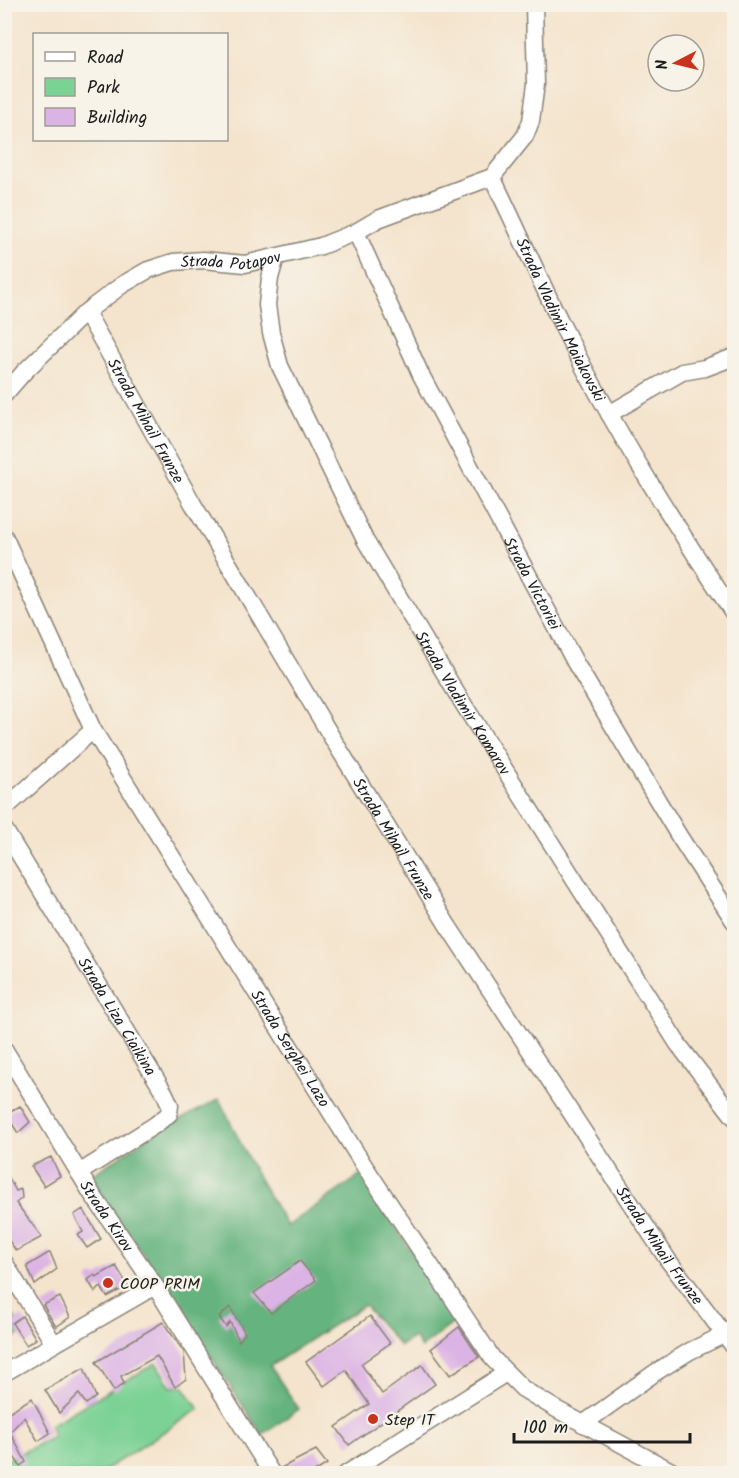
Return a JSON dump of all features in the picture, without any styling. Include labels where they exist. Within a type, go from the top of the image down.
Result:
[{"type":"street","points":[[492,177],[525,136],[531,121],[536,84],[534,4]]},
{"type":"street","name":"Strada Potapov","points":[[4,395],[24,372],[86,312],[122,285],[148,270],[173,262],[203,260],[245,264],[321,246],[356,232],[378,219],[492,177]]},
{"type":"street","name":"Strada Vladimir Maiakovski","points":[[492,177],[566,333],[609,414],[651,486],[735,614]]},
{"type":"street","name":"Strada Victoriei","points":[[356,232],[421,375],[576,664],[679,836],[735,921]]},
{"type":"street","name":"Strada Vladimir Komarov","points":[[276,257],[270,278],[267,304],[271,333],[280,366],[365,540],[457,694],[678,1044],[735,1117]]},
{"type":"street","name":"Strada Mihail Frunze","points":[[86,312],[193,504],[334,741],[448,926],[668,1260],[731,1337]]},
{"type":"street","points":[[609,414],[682,372],[705,368],[735,357]]},
{"type":"street","name":"Strada Serghei Lazo","points":[[4,536],[93,730],[363,1164],[493,1359],[523,1389],[583,1424],[677,1473]]},
{"type":"street","points":[[4,809],[93,730]]},
{"type":"street","name":"Strada Liza Ciaikina","points":[[4,829],[170,1105],[169,1114],[155,1125],[79,1173]]},
{"type":"street","name":"Strada Kirov","points":[[4,1049],[79,1173],[156,1286],[272,1473]]},
{"type":"street","points":[[4,1262],[54,1344]]},
{"type":"street","points":[[4,1373],[156,1286]]},
{"type":"street","points":[[583,1424],[656,1372],[690,1351],[731,1337]]},
{"type":"street","points":[[346,1473],[506,1373]]},
{"type":"green space","points":[[219,1099],[256,1174],[287,1226],[361,1175],[457,1320],[421,1348],[414,1337],[400,1346],[364,1305],[270,1366],[299,1409],[262,1435],[148,1261],[89,1177],[150,1136]]},
{"type":"green space","points":[[4,1300],[16,1320],[12,1323],[19,1335],[5,1344]]},
{"type":"green space","points":[[156,1363],[171,1387],[183,1386],[199,1409],[100,1473],[5,1474],[5,1461],[53,1437],[50,1425]]},
{"type":"building","points":[[20,1106],[30,1122],[18,1133],[6,1114]]},
{"type":"building","points":[[51,1157],[60,1176],[44,1186],[31,1166]]},
{"type":"building","points":[[4,1169],[16,1191],[21,1189],[22,1198],[16,1203],[42,1237],[16,1251],[4,1233]]},
{"type":"building","points":[[83,1209],[101,1239],[87,1248],[78,1235],[83,1232],[74,1215]]},
{"type":"building","points":[[50,1252],[57,1269],[35,1285],[27,1266]]},
{"type":"building","points":[[300,1261],[316,1280],[271,1313],[254,1293]]},
{"type":"building","name":"COOP PRIM","points":[[116,1266],[128,1286],[107,1297],[101,1287],[95,1292],[88,1280]]},
{"type":"building","points":[[60,1297],[70,1317],[56,1327],[43,1305]]},
{"type":"building","points":[[230,1307],[245,1333],[239,1341],[230,1322],[226,1327],[219,1317]]},
{"type":"building","points":[[22,1316],[36,1339],[26,1345],[12,1323]]},
{"type":"building","points":[[370,1316],[390,1343],[361,1364],[382,1394],[422,1365],[435,1384],[349,1445],[336,1427],[369,1404],[346,1370],[324,1386],[306,1362]]},
{"type":"building","points":[[163,1322],[184,1352],[186,1379],[175,1387],[157,1356],[121,1376],[124,1383],[114,1391],[96,1362]]},
{"type":"building","points":[[459,1327],[479,1357],[450,1375],[431,1349]]},
{"type":"building","points":[[84,1368],[96,1397],[86,1404],[79,1394],[59,1413],[45,1390]]},
{"type":"building","points":[[32,1398],[50,1433],[38,1441],[24,1417],[10,1432],[26,1462],[20,1466],[4,1441],[4,1415]]},
{"type":"building","points":[[316,1450],[327,1464],[313,1473],[282,1473],[281,1468]]},
{"type":"place","name":"COOP PRIM","points":[[108,1283]]},
{"type":"place","name":"Step IT","points":[[373,1419]]}]
